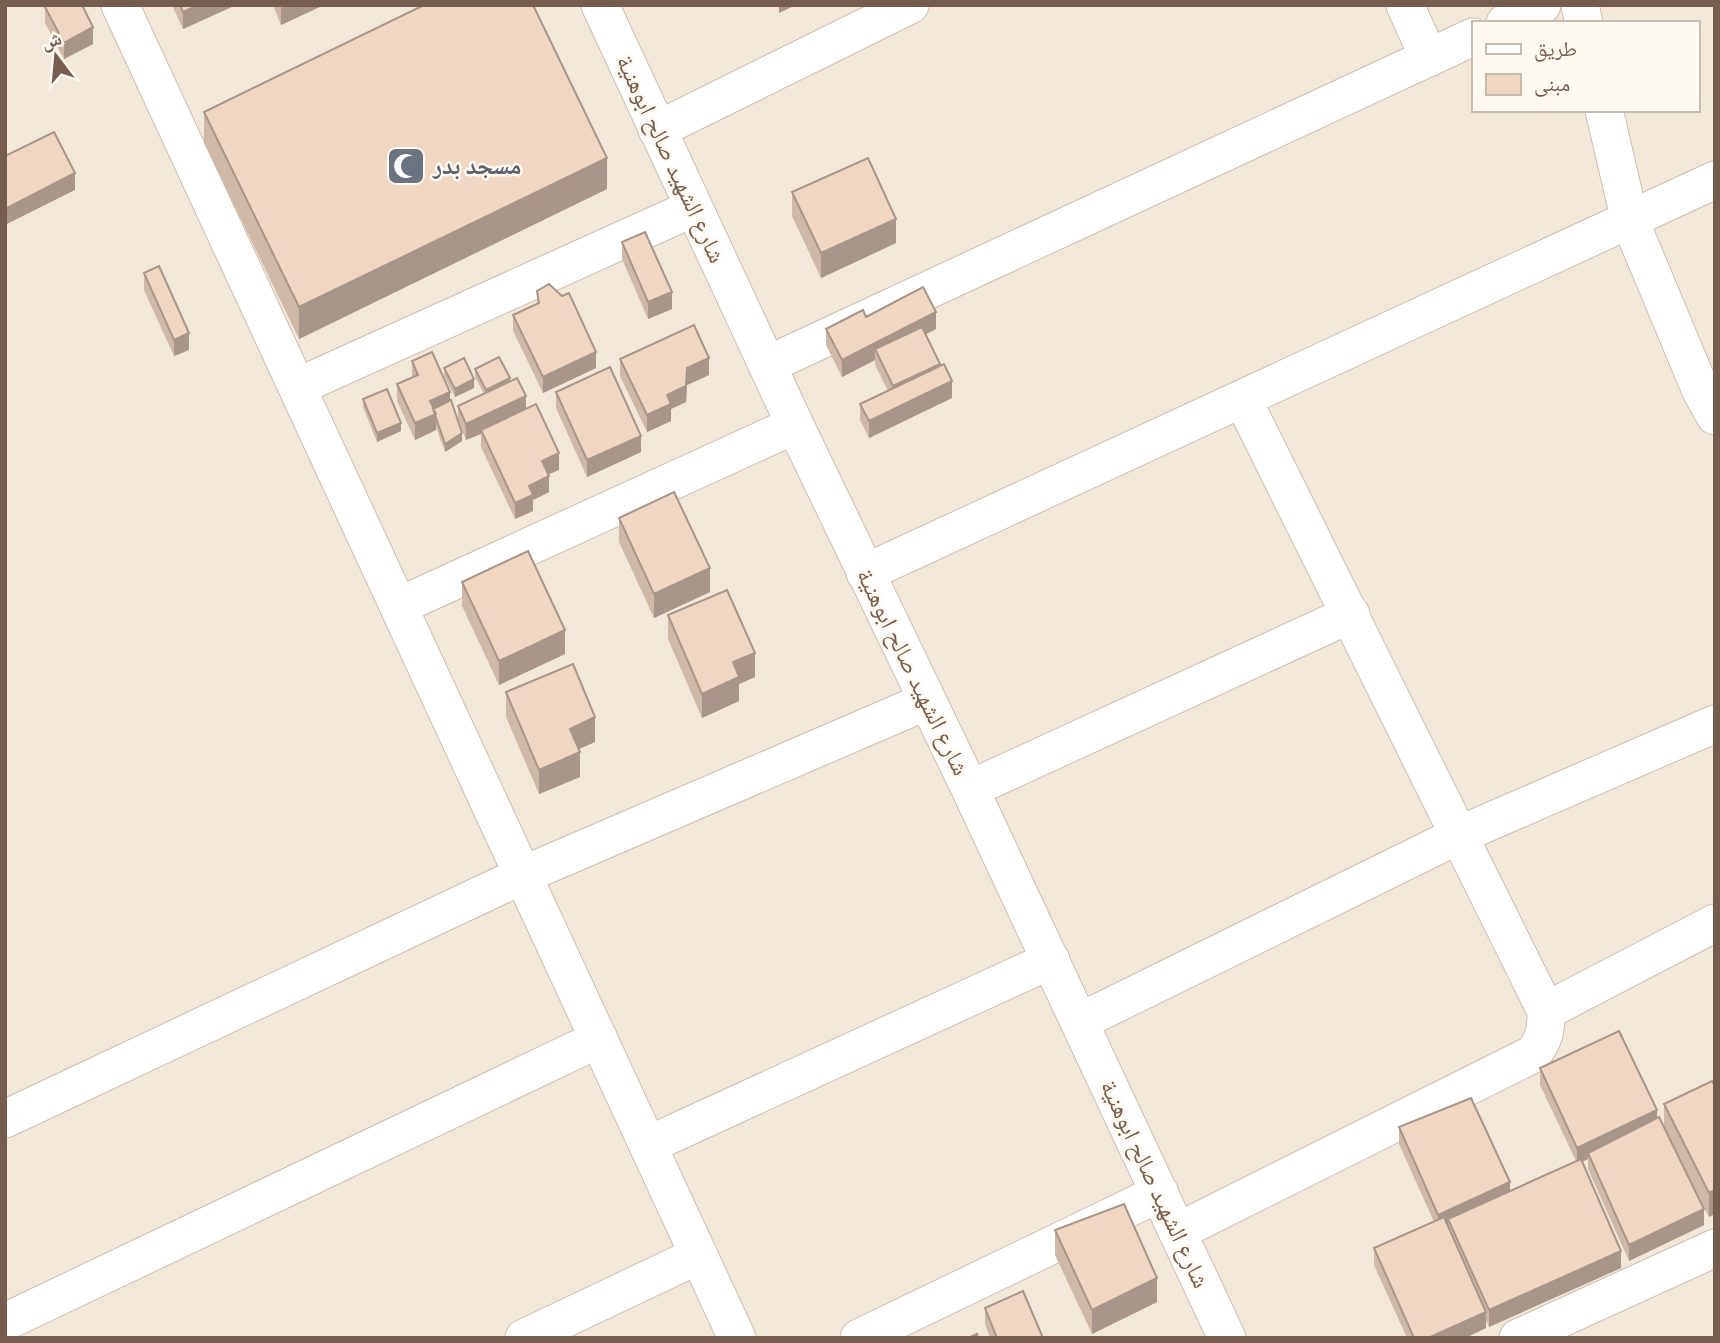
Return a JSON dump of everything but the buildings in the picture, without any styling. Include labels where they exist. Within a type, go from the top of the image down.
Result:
[{"type":"street","points":[[120,5],[190,123],[297,387],[737,1338]]},
{"type":"street","name":"شارع الشهيد صالح ابوهنية","points":[[600,5],[795,425],[971,789],[1227,1338]]},
{"type":"street","points":[[657,130],[910,5]]},
{"type":"street","points":[[1405,5],[1429,58]]},
{"type":"street","points":[[1509,21],[1542,5]]},
{"type":"street","points":[[767,365],[1472,37]]},
{"type":"street","points":[[1604,112],[1630,221],[1700,391],[1715,416]]},
{"type":"street","points":[[865,573],[1715,180]]},
{"type":"street","points":[[297,387],[693,208]]},
{"type":"street","points":[[1177,1232],[1533,1054],[1542,1043],[1546,1030],[1546,1011],[1243,400]]},
{"type":"street","points":[[399,606],[795,425]]},
{"type":"street","points":[[971,789],[1351,614]]},
{"type":"street","points":[[5,1119],[523,875],[927,701]]},
{"type":"street","points":[[1079,1022],[1459,835],[1715,724]]},
{"type":"street","points":[[1546,1011],[1715,923]]},
{"type":"street","points":[[648,1145],[1051,960]]},
{"type":"street","points":[[5,1322],[599,1039]]},
{"type":"street","points":[[859,1338],[1160,1193]]},
{"type":"street","points":[[1518,1338],[1715,1248]]},
{"type":"street","points":[[524,1338],[699,1255]]},
{"type":"shaded area","points":[[5,5],[1715,5],[1715,1338],[5,1338]]},
{"type":"place","name":"مسجد بدر","points":[[406,166]]}]
